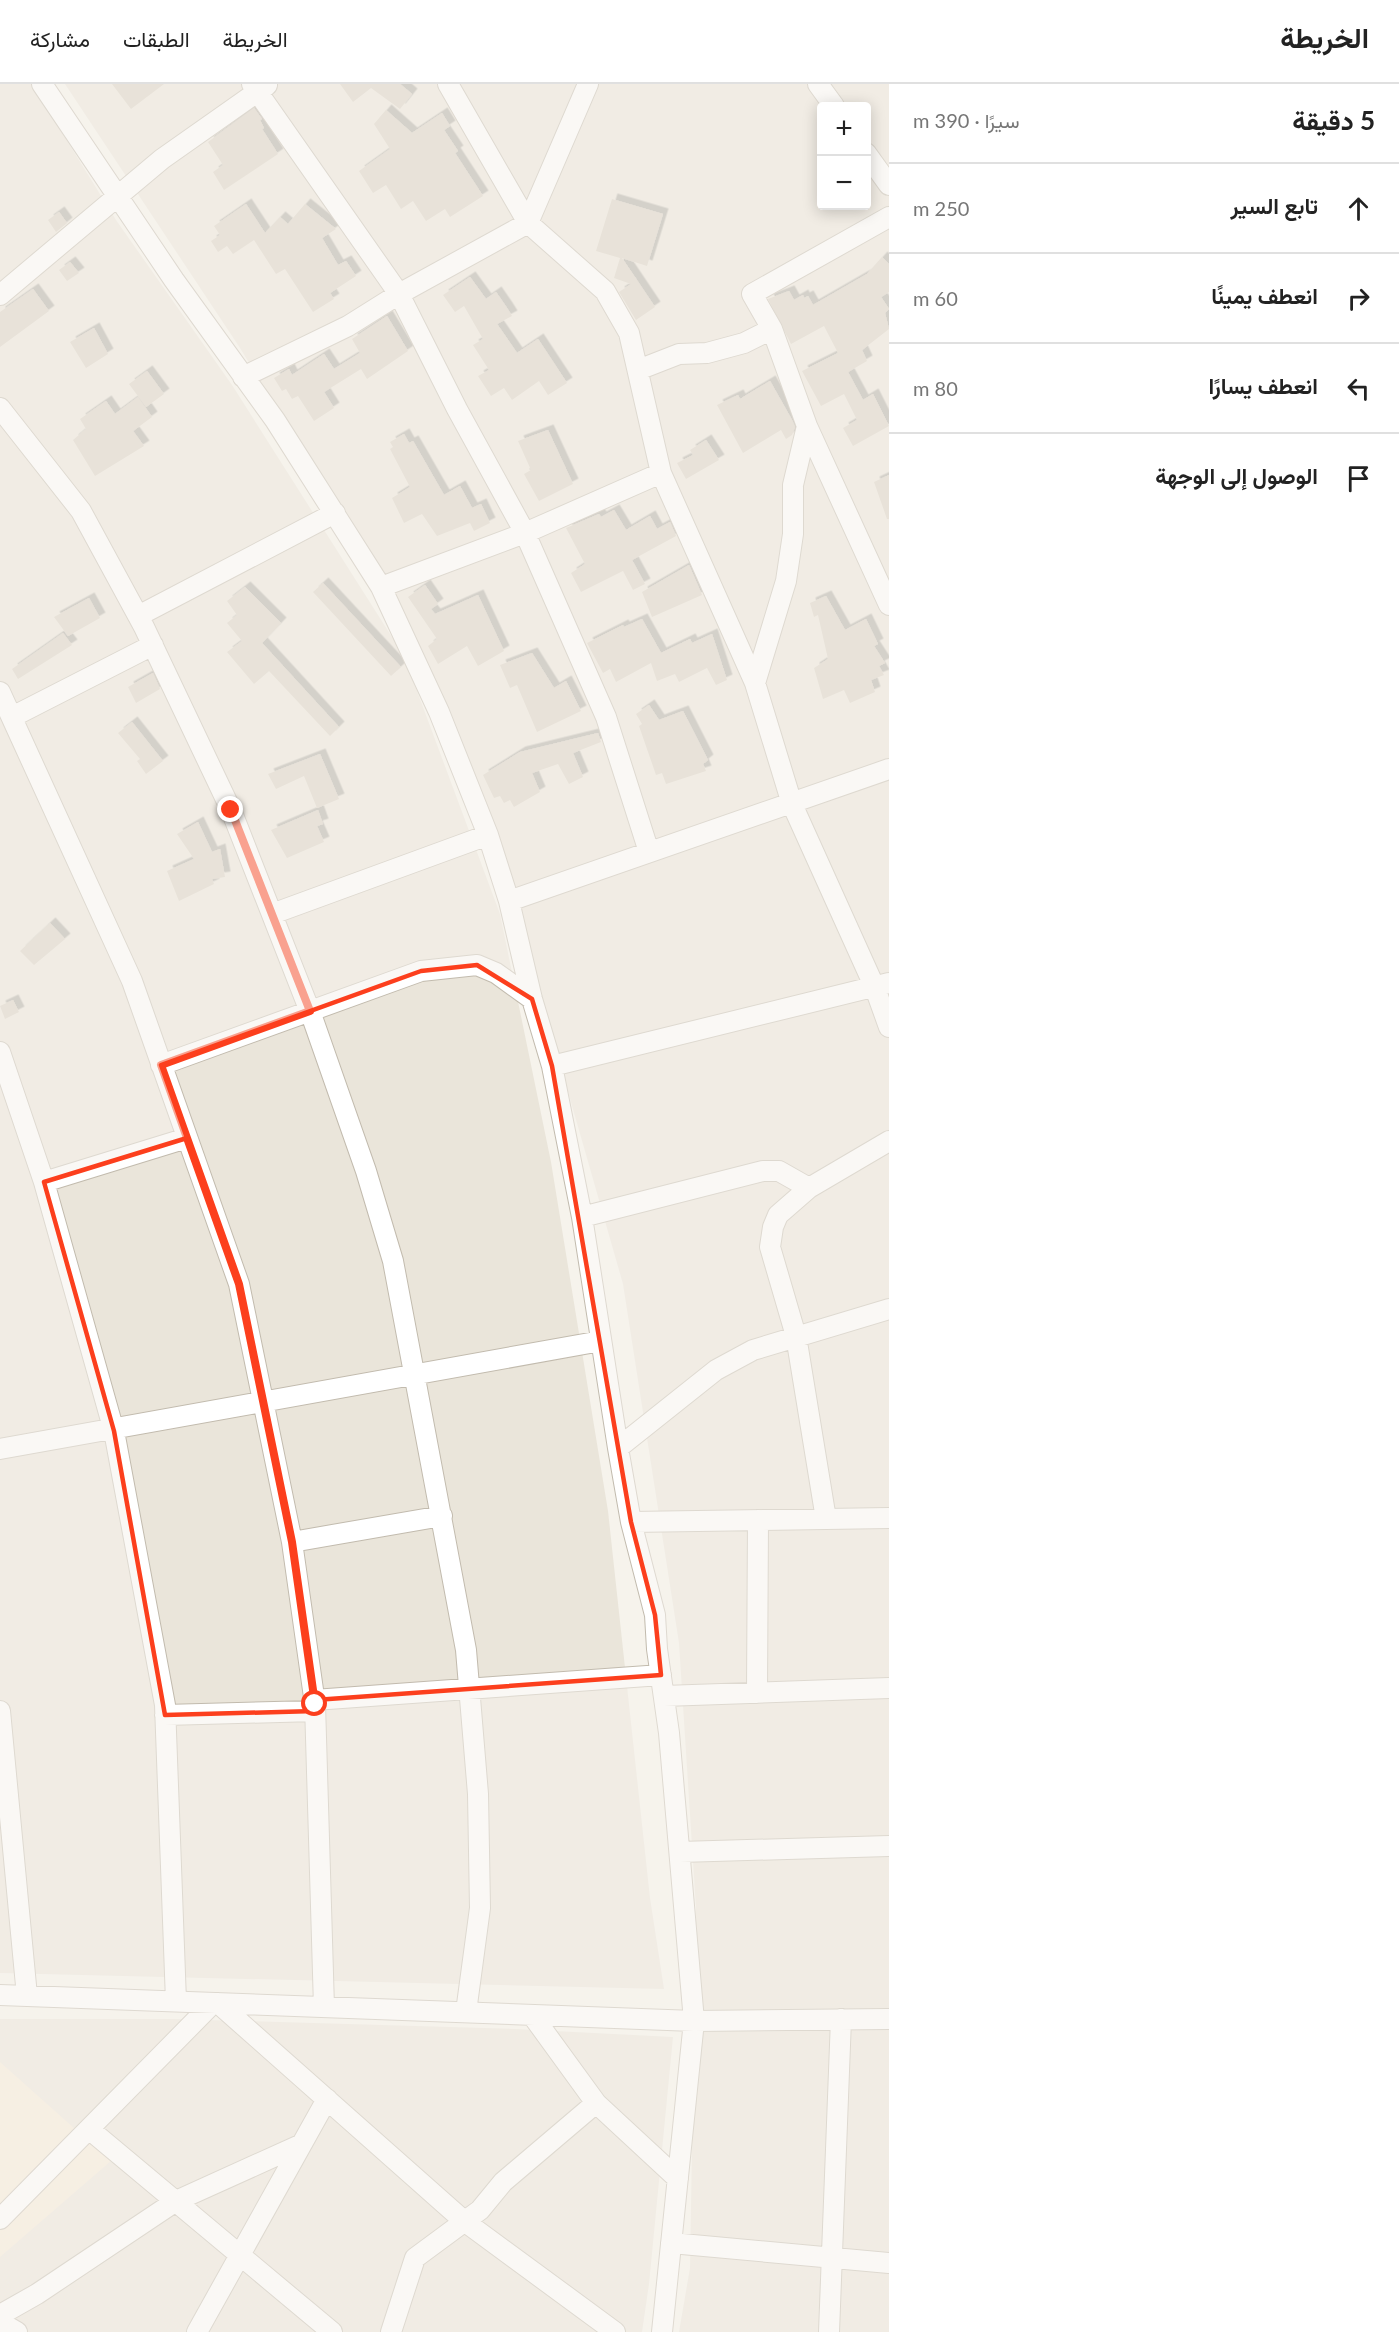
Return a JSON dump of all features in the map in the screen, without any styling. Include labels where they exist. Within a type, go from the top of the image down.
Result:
[{"type":"street","points":[[42,84],[116,196],[275,420],[381,587],[439,712],[488,835],[509,901],[532,999],[552,1066],[582,1217],[631,1522],[655,1615],[664,1696],[694,2020],[662,2332]]},
{"type":"street","points":[[448,84],[528,223],[605,291],[629,333],[661,473],[755,683],[792,804],[882,986],[889,1027]]},
{"type":"street","points":[[243,377],[348,326],[399,294],[528,223],[588,84]]},
{"type":"street","points":[[818,84],[831,102]]},
{"type":"street","points":[[0,295],[162,159],[259,87],[399,294],[457,409],[525,533],[606,717],[649,852]]},
{"type":"street","points":[[869,156],[889,185]]},
{"type":"street","points":[[889,217],[752,294],[772,329],[807,426],[889,605]]},
{"type":"street","points":[[638,370],[679,354],[707,353],[744,343],[772,329]]},
{"type":"street","points":[[0,408],[81,511],[153,645],[231,810],[310,1011],[366,1171],[393,1261],[442,1516],[466,1650],[470,1688],[478,1794],[480,1908],[466,2012]]},
{"type":"street","points":[[755,683],[786,581],[793,534],[793,485],[807,426]]},
{"type":"street","points":[[381,587],[525,533],[661,473]]},
{"type":"street","points":[[138,616],[335,513]]},
{"type":"street","points":[[12,717],[153,645]]},
{"type":"street","points":[[0,692],[132,981],[239,1284],[292,1542],[315,1705],[324,2007]]},
{"type":"street","points":[[509,901],[889,769]]},
{"type":"street","points":[[272,914],[488,835]]},
{"type":"street","points":[[161,1065],[421,971],[477,965],[496,973],[532,999]]},
{"type":"street","points":[[552,1066],[882,986]]},
{"type":"street","points":[[0,1052],[44,1182],[114,1431],[165,1715],[176,2001]]},
{"type":"street","points":[[44,1182],[187,1138]]},
{"type":"street","points":[[826,1519],[796,1336],[770,1247],[777,1215],[809,1188],[889,1141]]},
{"type":"street","points":[[582,1217],[763,1170],[779,1171],[809,1188]]},
{"type":"street","points":[[618,1448],[716,1370],[753,1350],[889,1309]]},
{"type":"street","points":[[0,1449],[114,1431],[601,1341]]},
{"type":"street","points":[[292,1542],[442,1516]]},
{"type":"street","points":[[631,1522],[889,1518]]},
{"type":"street","points":[[757,1693],[758,1520]]},
{"type":"street","points":[[165,1715],[315,1705],[470,1688],[661,1675]]},
{"type":"street","points":[[664,1696],[889,1688]]},
{"type":"street","points":[[0,1711],[27,1996]]},
{"type":"street","points":[[680,1852],[889,1846]]},
{"type":"street","points":[[0,1995],[694,2020],[889,2019]]},
{"type":"street","points":[[216,2003],[464,2221],[615,2332]]},
{"type":"street","points":[[0,2219],[216,2003]]},
{"type":"street","points":[[532,2015],[596,2103],[678,2179]]},
{"type":"street","points":[[829,2332],[841,2019]]},
{"type":"street","points":[[196,2332],[327,2099]]},
{"type":"street","points":[[391,2332],[415,2258],[480,2210],[503,2182],[596,2103]]},
{"type":"street","points":[[89,2128],[332,2332]]},
{"type":"street","points":[[0,2315],[37,2294],[176,2201],[302,2144]]},
{"type":"street","points":[[671,2243],[889,2264]]},
{"type":"street","points":[[0,2322],[17,2332]]},
{"type":"highlighted area","points":[[477,965],[532,999],[552,1066],[631,1522],[655,1615],[661,1675],[315,1700],[315,1711],[165,1715],[114,1431],[44,1182],[187,1138],[161,1065],[421,971]]},
{"type":"shaded area","points":[[0,84],[32,84],[116,220],[232,385],[404,656],[500,914],[551,1162],[608,1511],[650,1898],[664,1989],[0,1973]]},
{"type":"shaded area","points":[[65,84],[889,84],[889,2332],[679,2332],[690,2268],[696,1908],[679,1643],[623,1284],[492,826],[390,593],[240,348]]},
{"type":"shaded area","points":[[0,2019],[174,2019],[515,2029],[673,2037],[649,2284],[642,2332],[0,2332]]},
{"type":"shaded area","points":[[0,2062],[111,2161],[0,2257]]},
{"type":"building","points":[[112,84],[164,84],[131,109]]},
{"type":"building","points":[[340,84],[400,84],[412,94],[400,109],[371,88],[353,102]]},
{"type":"building","points":[[254,108],[262,119],[260,120],[264,128],[262,129],[278,154],[224,190],[213,172],[223,165],[208,142]]},
{"type":"building","points":[[386,110],[412,133],[442,113],[450,126],[444,130],[458,151],[455,153],[483,196],[450,217],[445,209],[426,221],[413,201],[401,209],[386,185],[373,193],[359,171],[390,149],[374,124]]},
{"type":"building","points":[[612,199],[663,214],[647,266],[622,258],[655,307],[636,320],[619,292],[631,284],[614,278],[620,258],[596,251]]},
{"type":"building","points":[[246,204],[265,233],[280,217],[288,224],[305,204],[336,229],[322,238],[338,265],[346,261],[356,276],[330,293],[334,299],[313,312],[285,269],[276,274],[254,240],[233,254],[227,246],[218,252],[211,241],[220,235],[214,226]]},
{"type":"building","points":[[59,212],[67,223],[56,232],[48,220]]},
{"type":"building","points":[[882,257],[889,264],[889,292],[881,297],[889,309],[885,313],[889,329],[862,350],[867,361],[848,372],[863,400],[873,394],[889,426],[853,446],[843,428],[857,420],[844,394],[821,406],[802,371],[838,353],[824,326],[791,344],[768,299],[789,291],[794,300],[803,295],[804,298],[808,296],[813,305],[867,274]]},
{"type":"building","points":[[70,262],[79,273],[67,281],[59,270]]},
{"type":"building","points":[[470,277],[486,299],[496,292],[512,316],[497,324],[517,353],[538,339],[567,383],[548,395],[539,381],[512,400],[504,388],[491,396],[478,376],[489,370],[473,345],[483,339],[464,306],[455,312],[443,295]]},
{"type":"building","points":[[33,289],[49,311],[0,347],[0,312]]},
{"type":"building","points":[[387,316],[408,351],[367,379],[361,369],[324,392],[334,408],[314,421],[298,396],[292,399],[286,389],[282,391],[274,378],[289,369],[292,375],[324,354],[334,369],[360,353],[352,339]]},
{"type":"building","points":[[94,328],[108,354],[86,368],[70,342]]},
{"type":"building","points":[[147,371],[164,394],[146,407],[129,384]]},
{"type":"building","points":[[770,381],[795,427],[792,435],[786,439],[781,430],[743,453],[717,405],[738,395],[740,399]]},
{"type":"building","points":[[138,397],[152,417],[133,431],[144,446],[95,476],[73,440],[86,429],[80,419],[106,401],[115,414]]},
{"type":"building","points":[[548,430],[573,484],[539,501],[524,474],[531,470],[518,441]]},
{"type":"building","points":[[404,434],[409,443],[413,441],[444,495],[460,486],[472,508],[481,504],[490,523],[474,531],[470,523],[437,536],[422,514],[404,523],[392,498],[410,487],[390,449],[393,447],[390,442]]},
{"type":"building","points":[[706,440],[719,460],[686,479],[677,463],[693,455],[690,450]]},
{"type":"building","points":[[889,475],[889,519],[887,519],[874,482]]},
{"type":"building","points":[[614,510],[626,530],[650,516],[657,529],[670,522],[676,536],[632,560],[645,584],[633,590],[623,571],[581,592],[571,573],[585,564],[566,528],[599,514],[601,517]]},
{"type":"building","points":[[689,565],[702,595],[652,617],[642,592]]},
{"type":"building","points":[[323,583],[401,667],[391,676],[313,592]]},
{"type":"building","points":[[425,585],[438,604],[431,609],[435,614],[478,595],[504,651],[478,666],[467,646],[438,664],[428,646],[437,639],[408,597]]},
{"type":"building","points":[[245,587],[281,623],[262,643],[339,727],[330,736],[269,671],[254,684],[227,652],[242,641],[227,623],[237,615],[227,601]]},
{"type":"building","points":[[826,596],[845,630],[866,619],[878,644],[874,646],[885,663],[879,666],[884,675],[871,680],[875,692],[850,703],[844,690],[823,699],[814,668],[828,659],[818,615],[814,617],[810,603]]},
{"type":"building","points":[[89,598],[100,618],[68,636],[54,617]]},
{"type":"building","points":[[642,619],[661,653],[690,639],[692,643],[712,634],[727,680],[716,685],[707,668],[679,682],[675,674],[657,681],[651,663],[616,682],[610,669],[603,673],[587,643],[623,625],[624,627]]},
{"type":"building","points":[[63,633],[72,645],[18,679],[12,669]]},
{"type":"building","points":[[532,653],[554,688],[566,681],[581,711],[537,732],[517,685],[510,688],[500,665]]},
{"type":"building","points":[[153,673],[160,689],[136,703],[128,687]]},
{"type":"building","points":[[649,705],[659,720],[683,711],[708,760],[703,764],[706,771],[666,784],[662,773],[656,775],[639,726],[642,724],[636,714]]},
{"type":"building","points":[[132,722],[163,761],[146,774],[137,761],[140,759],[118,733]]},
{"type":"building","points":[[598,733],[601,742],[573,753],[583,777],[569,784],[558,764],[532,773],[540,792],[514,807],[510,800],[504,803],[500,796],[494,798],[483,775],[520,752]]},
{"type":"building","points":[[320,754],[339,799],[317,808],[304,776],[276,789],[268,774]]},
{"type":"building","points":[[318,810],[323,824],[317,826],[324,842],[287,858],[271,830]]},
{"type":"building","points":[[198,822],[212,852],[220,849],[225,877],[212,879],[214,884],[179,901],[167,871],[194,859],[177,834]]},
{"type":"building","points":[[50,923],[65,939],[34,965],[20,951]]},
{"type":"building","points":[[13,1000],[19,1012],[5,1019],[0,1006]]},
{"type":"route","points":[[231,810],[310,1011],[161,1065],[239,1284],[292,1542],[315,1704]]}]
